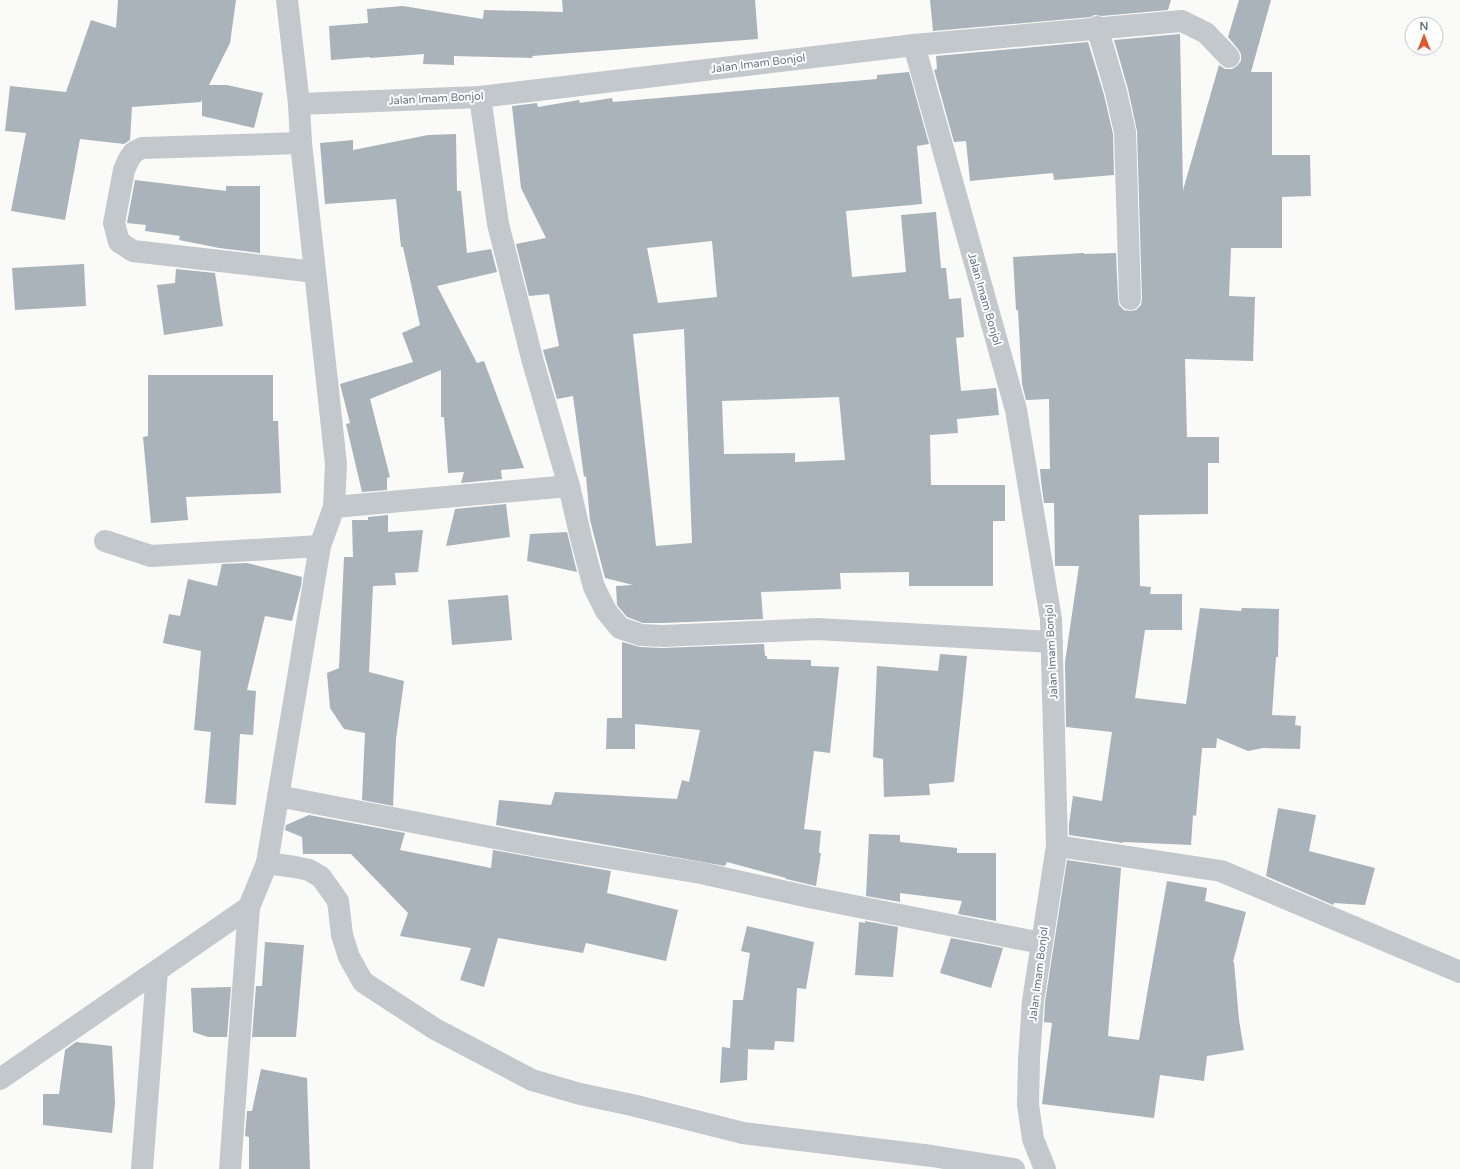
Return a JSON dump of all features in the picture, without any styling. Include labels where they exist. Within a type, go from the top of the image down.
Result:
[{"type":"street","points":[[230,1169],[249,907],[268,863],[320,546],[334,507],[336,464],[301,143],[299,104],[288,0]]},
{"type":"street","points":[[914,45],[1182,20],[1206,33],[1229,57]]},
{"type":"street","points":[[1097,27],[1116,92],[1125,132],[1130,299]]},
{"type":"street","name":"Jalan Imam Bonjol","points":[[299,104],[480,97],[914,45],[1016,410],[1051,619],[1057,846],[1033,1001],[1029,1059],[1028,1105],[1034,1139],[1045,1169]]},
{"type":"street","points":[[480,97],[498,224],[533,362],[569,486],[594,587],[606,611],[620,628],[642,634],[663,636],[817,629],[1052,642]]},
{"type":"street","points":[[301,143],[142,148],[134,152],[124,170],[114,223],[118,242],[133,252],[315,272]]},
{"type":"street","points":[[334,507],[569,486]]},
{"type":"street","points":[[105,541],[151,556],[320,546]]},
{"type":"street","points":[[278,796],[537,846],[701,873],[809,897],[1041,943]]},
{"type":"street","points":[[1057,846],[1221,871],[1460,972]]},
{"type":"street","points":[[268,863],[309,870],[321,877],[338,901],[342,935],[349,957],[363,982],[435,1029],[532,1080],[580,1094],[632,1105],[743,1133],[932,1156],[1014,1169]]},
{"type":"street","points":[[0,1079],[249,907]]},
{"type":"street","points":[[142,1169],[157,971]]},
{"type":"building","points":[[118,0],[236,0],[230,43],[209,85],[227,85],[263,93],[254,128],[202,116],[202,99],[201,102],[132,107],[130,140],[124,144],[80,139],[65,220],[11,211],[26,133],[5,131],[10,86],[66,92],[91,20],[116,28]]},
{"type":"building","points":[[562,0],[755,0],[758,39],[532,56],[533,58],[454,56],[454,65],[423,64],[424,54],[331,60],[329,26],[368,23],[367,9],[403,6],[483,19],[484,10],[563,12]]},
{"type":"building","points":[[930,0],[1171,0],[1168,10],[1102,16],[1094,15],[1091,17],[933,31]]},
{"type":"building","points":[[1239,0],[1271,0],[1251,72],[1272,72],[1272,155],[1310,155],[1311,196],[1282,197],[1282,248],[1231,248],[1229,296],[1255,297],[1253,361],[1185,359],[1187,437],[1219,437],[1219,463],[1208,463],[1208,514],[1139,515],[1140,586],[1151,587],[1150,594],[1182,594],[1182,630],[1145,630],[1135,698],[1186,704],[1200,608],[1241,611],[1242,608],[1279,609],[1278,657],[1276,657],[1272,715],[1296,716],[1295,725],[1301,726],[1300,749],[1263,748],[1248,751],[1217,738],[1216,748],[1202,748],[1196,816],[1193,815],[1191,845],[1123,843],[1069,835],[1073,796],[1102,801],[1112,732],[1066,727],[1065,662],[1079,566],[1055,566],[1054,503],[1044,503],[1040,469],[1050,469],[1049,399],[1026,400],[1022,384],[1018,310],[1016,310],[1013,257],[1084,253],[1116,253],[1119,305],[1124,310],[1130,311],[1136,310],[1141,305],[1137,131],[1128,89],[1114,40],[1180,34],[1183,190],[1219,65],[1225,69],[1232,69],[1241,61],[1241,54],[1228,37]]},
{"type":"building","points":[[1088,42],[1104,95],[1113,134],[1114,175],[1054,180],[1053,173],[970,181],[966,141],[954,142],[934,70],[937,69],[936,56]]},
{"type":"building","points":[[909,72],[929,144],[917,146],[922,204],[846,211],[852,277],[906,272],[901,215],[936,212],[941,268],[946,268],[949,299],[961,298],[964,337],[956,338],[961,391],[996,388],[999,415],[957,419],[958,433],[930,435],[931,485],[1005,485],[1005,521],[993,521],[993,586],[909,586],[909,572],[840,573],[841,589],[761,592],[763,619],[643,623],[627,617],[617,605],[616,586],[633,585],[605,578],[590,520],[586,476],[584,477],[573,396],[557,399],[543,350],[559,346],[549,294],[529,296],[516,244],[546,238],[521,188],[512,106],[537,103],[538,107],[579,100],[580,103],[612,98],[613,102],[877,79],[877,75]],"holes":[[[712,241],[717,297],[658,303],[647,248]],[[684,329],[692,543],[656,546],[633,334]],[[839,397],[845,460],[795,462],[795,453],[724,454],[722,401]]]},
{"type":"building","points":[[456,134],[457,191],[461,191],[467,253],[491,249],[497,272],[437,286],[477,363],[484,361],[524,468],[501,470],[502,479],[461,483],[464,472],[448,473],[444,417],[441,417],[441,370],[370,399],[390,477],[387,478],[387,490],[362,492],[346,424],[350,423],[340,384],[413,362],[402,333],[420,325],[403,247],[401,247],[396,199],[325,204],[320,143],[353,140],[353,150],[428,135]]},
{"type":"building","points":[[135,180],[226,191],[226,186],[260,186],[260,253],[219,248],[179,240],[180,236],[145,231],[146,225],[127,223]]},
{"type":"building","points":[[84,264],[86,306],[15,310],[12,268]]},
{"type":"building","points":[[176,269],[215,273],[223,326],[164,335],[157,285],[175,283]]},
{"type":"building","points":[[148,375],[273,375],[273,421],[278,421],[281,493],[186,497],[188,520],[151,523],[143,437],[148,436]]},
{"type":"building","points":[[506,504],[510,537],[446,546],[455,509]]},
{"type":"building","points":[[388,515],[388,532],[423,530],[418,572],[395,573],[396,585],[373,586],[369,672],[404,681],[396,739],[393,806],[362,800],[365,733],[344,729],[330,708],[327,673],[339,668],[344,557],[353,557],[352,520],[368,520],[368,517]]},
{"type":"building","points":[[567,532],[577,572],[527,561],[530,534]]},
{"type":"building","points":[[247,563],[302,577],[301,586],[292,621],[265,616],[247,690],[256,691],[253,735],[240,734],[236,805],[205,803],[211,732],[194,730],[201,651],[163,643],[169,614],[180,616],[188,579],[217,586],[222,564]]},
{"type":"building","points":[[508,595],[512,640],[452,645],[448,600]]},
{"type":"building","points":[[622,642],[640,647],[662,648],[764,644],[765,656],[767,656],[767,659],[811,660],[811,666],[839,667],[830,753],[814,751],[804,829],[821,831],[819,853],[821,853],[816,886],[727,862],[725,866],[496,825],[499,800],[551,805],[555,792],[677,799],[682,780],[689,782],[700,730],[635,724],[635,749],[606,749],[607,718],[622,718]]},
{"type":"building","points":[[940,654],[967,656],[954,782],[929,784],[930,795],[884,797],[883,759],[873,757],[877,666],[938,671]]},
{"type":"building","points":[[1278,808],[1316,815],[1309,851],[1375,868],[1365,905],[1334,903],[1333,905],[1266,876]]},
{"type":"building","points":[[309,815],[405,833],[400,850],[491,868],[493,850],[611,871],[607,893],[678,910],[666,961],[586,943],[583,953],[498,938],[484,987],[460,980],[471,948],[400,936],[408,913],[351,854],[303,854],[302,837],[285,830],[286,825]]},
{"type":"building","points":[[869,834],[900,835],[900,842],[957,848],[957,853],[996,853],[996,921],[958,914],[962,901],[900,893],[900,902],[866,896]]},
{"type":"building","points":[[1067,860],[1121,868],[1108,1036],[1139,1040],[1167,881],[1207,888],[1205,901],[1246,912],[1233,962],[1239,1020],[1244,1050],[1207,1056],[1204,1081],[1160,1075],[1154,1118],[1042,1104],[1052,1023],[1044,1022],[1045,1002]]},
{"type":"building","points":[[865,921],[898,927],[893,977],[855,975],[859,922],[865,923]]},
{"type":"building","points":[[747,926],[814,942],[806,989],[797,988],[794,1042],[775,1041],[774,1050],[748,1049],[747,1080],[720,1083],[722,1047],[730,1048],[733,1000],[743,1000],[750,953],[741,951]]},
{"type":"building","points":[[951,938],[1003,948],[991,988],[940,973]]},
{"type":"building","points":[[265,942],[304,945],[296,1037],[252,1037],[256,986],[262,986]]},
{"type":"building","points":[[231,987],[227,1037],[208,1037],[193,1032],[191,988]]},
{"type":"building","points":[[76,1042],[112,1046],[115,1103],[112,1133],[43,1125],[43,1094],[59,1094],[65,1050]]},
{"type":"building","points":[[261,1069],[307,1078],[310,1169],[249,1169],[249,1137],[245,1136],[247,1111],[252,1111]]}]
